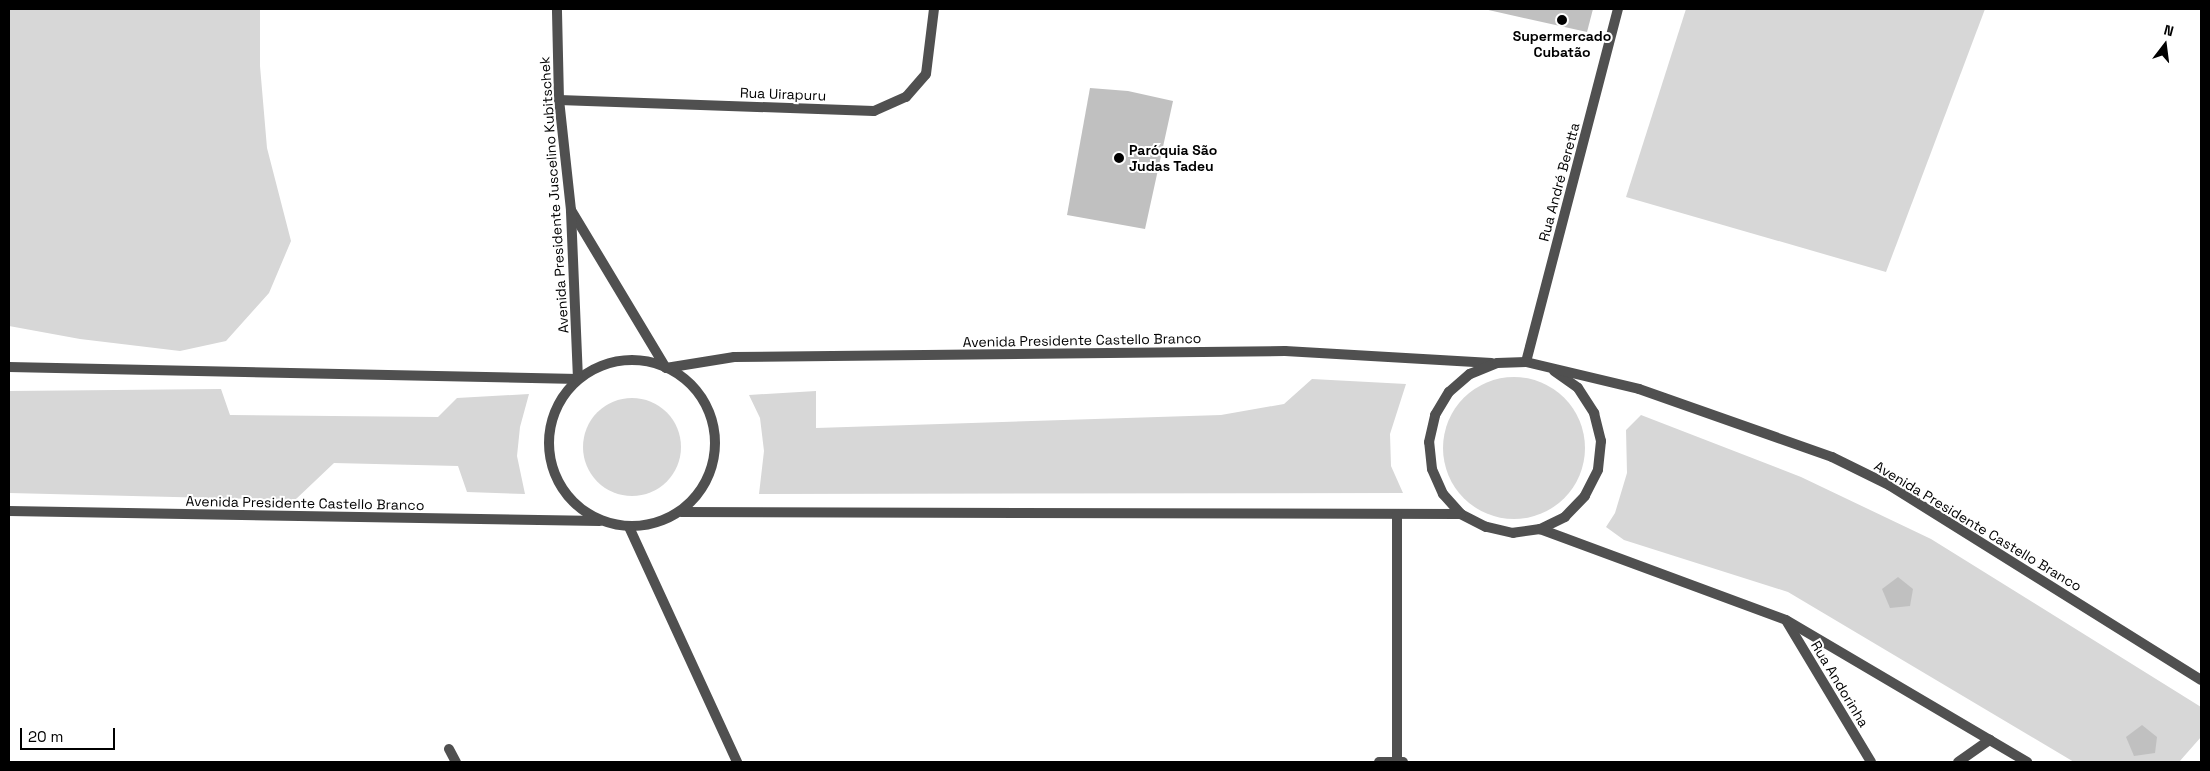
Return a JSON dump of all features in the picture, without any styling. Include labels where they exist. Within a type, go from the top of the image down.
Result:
[{"type":"street","name":"Avenida Presidente Juscelino Kubitschek","points":[[557,9],[560,100],[571,210],[578,378]]},
{"type":"street","name":"Rua Uirapuru","points":[[560,100],[874,111],[906,96],[926,74],[934,9]]},
{"type":"street","name":"Rua André Beretta","points":[[1526,362],[1618,9]]},
{"type":"street","points":[[571,210],[666,368]]},
{"type":"street","name":"Avenida Presidente Castello Branco","points":[[666,368],[734,357],[1285,351],[1497,363]]},
{"type":"street","points":[[630,359],[656,363],[666,368],[680,375],[700,394],[712,417],[716,443],[712,469],[701,493],[681,512],[657,523],[629,527],[600,521],[576,506],[558,483],[549,455],[549,427],[560,400],[578,378],[604,364],[630,359]]},
{"type":"street","points":[[1526,362],[1554,371],[1578,388],[1594,413],[1601,441],[1598,470],[1585,496],[1565,517],[1540,529],[1513,532],[1486,528],[1461,514],[1443,494],[1432,469],[1429,442],[1435,415],[1449,392],[1470,374],[1497,363],[1526,362]]},
{"type":"street","points":[[9,366],[578,378]]},
{"type":"street","name":"Avenida Presidente Castello Branco","points":[[1554,371],[1639,389],[1832,457],[1889,485],[2201,680]]},
{"type":"street","name":"Avenida Presidente Castello Branco","points":[[9,512],[600,521]]},
{"type":"street","points":[[681,512],[1461,514]]},
{"type":"street","points":[[1396,762],[1397,514]]},
{"type":"street","points":[[629,527],[737,762]]},
{"type":"street","points":[[1540,529],[1786,620],[2027,762]]},
{"type":"street","name":"Rua Andorinha","points":[[1786,620],[1871,762]]},
{"type":"street","points":[[1958,762],[1990,740]]},
{"type":"street","points":[[449,749],[456,762]]},
{"type":"street","points":[[1379,762],[1403,762]]},
{"type":"shaded area","points":[[9,9],[260,9],[260,66],[267,148],[291,241],[269,293],[226,341],[180,351],[80,339],[9,326]]},
{"type":"shaded area","points":[[1686,9],[1985,9],[1886,272],[1626,197]]},
{"type":"shaded area","points":[[1514,377],[1528,378],[1541,382],[1564,398],[1580,421],[1584,434],[1584,462],[1580,475],[1564,498],[1541,514],[1528,518],[1514,519],[1500,518],[1487,514],[1464,498],[1448,475],[1444,462],[1443,448],[1444,434],[1448,421],[1464,398],[1487,382],[1500,378]]},
{"type":"shaded area","points":[[1312,379],[1406,384],[1390,434],[1391,466],[1403,493],[759,494],[764,451],[760,418],[749,395],[816,391],[816,428],[1221,415],[1284,404]]},
{"type":"shaded area","points":[[221,389],[230,415],[438,417],[457,398],[529,394],[520,427],[517,456],[525,494],[467,492],[458,466],[334,463],[295,500],[9,493],[9,391]]},
{"type":"shaded area","points":[[632,398],[651,402],[667,412],[677,428],[681,447],[677,466],[667,482],[651,492],[632,496],[613,492],[597,482],[587,466],[583,447],[587,428],[597,412],[613,402]]},
{"type":"shaded area","points":[[1641,415],[1801,477],[1931,539],[2201,707],[2201,737],[2179,762],[2074,762],[1788,592],[1624,540],[1606,527],[1615,513],[1627,473],[1626,430]]},
{"type":"building","name":"Supermercado Cubatão","points":[[1484,9],[1593,9],[1587,32]]},
{"type":"building","name":"Paróquia São Judas Tadeu","points":[[1090,88],[1128,91],[1173,101],[1145,229],[1067,215]]},
{"type":"building","points":[[1898,577],[1913,589],[1910,606],[1890,608],[1882,589]]},
{"type":"building","points":[[2142,725],[2157,737],[2155,753],[2134,756],[2126,737]]},
{"type":"place","name":"Supermercado Cubatão","points":[[1562,20]]},
{"type":"place","name":"Paróquia São Judas Tadeu","points":[[1119,158]]}]
